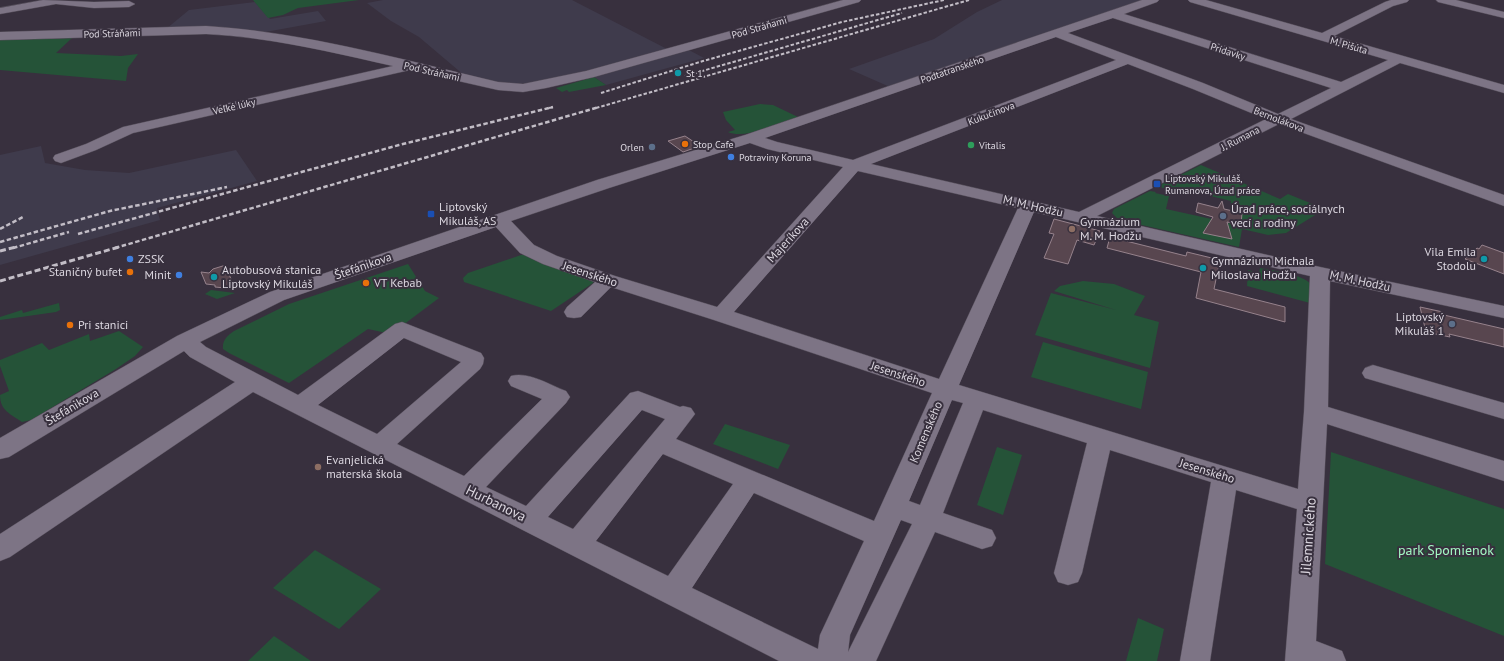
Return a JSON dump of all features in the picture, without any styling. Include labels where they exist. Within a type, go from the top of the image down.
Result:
[{"type":"street","points":[[0,11],[59,0],[94,5],[128,4]]},
{"type":"street","name":"Pod Stráňami","points":[[0,36],[206,30],[223,31],[310,44],[498,86],[517,88],[534,86],[596,72],[856,0]]},
{"type":"street","name":"Podtatranského","points":[[750,138],[1153,0]]},
{"type":"street","name":"M. Pišúta","points":[[1194,0],[1504,89]]},
{"type":"street","points":[[1324,37],[1389,4],[1403,0]]},
{"type":"street","points":[[1442,0],[1504,15]]},
{"type":"street","name":"Prídavky","points":[[1113,14],[1342,87]]},
{"type":"street","points":[[0,26],[3,30],[0,32]]},
{"type":"street","name":"Bernolákova","points":[[1056,33],[1198,86],[1278,119],[1504,201]]},
{"type":"street","name":"J. Rumana","points":[[1082,217],[1399,59]]},
{"type":"street","name":"Kukučínova","points":[[854,165],[1128,60]]},
{"type":"street","name":"Veľké lúky","points":[[61,158],[91,148],[128,130],[411,66]]},
{"type":"street","points":[[1483,83],[1504,77]]},
{"type":"street","name":"M. M. Hodžu","points":[[750,138],[772,146],[1320,273],[1504,312]]},
{"type":"street","name":"Štefánikova","points":[[0,450],[185,341],[276,296],[603,184],[750,138]]},
{"type":"street","name":"Majeríkova","points":[[721,315],[854,165]]},
{"type":"street","name":"Komenského","points":[[832,661],[835,634],[894,506],[1028,205]]},
{"type":"street","name":"Jesenského","points":[[500,220],[528,249],[550,260],[976,400],[1310,503]]},
{"type":"street","name":"Jilemnického","points":[[1300,655],[1316,412],[1320,273]]},
{"type":"street","points":[[574,312],[608,280]]},
{"type":"street","points":[[300,406],[402,329],[473,358],[472,364],[469,367],[379,446]]},
{"type":"street","name":"Hurbanova","points":[[185,341],[198,352],[252,382],[578,543],[810,661]]},
{"type":"street","points":[[1373,373],[1504,411]]},
{"type":"street","points":[[468,489],[558,397],[519,381]]},
{"type":"street","points":[[0,549],[252,382]]},
{"type":"street","points":[[530,520],[638,399],[679,414],[659,442],[578,543]]},
{"type":"street","points":[[860,661],[928,518],[976,400]]},
{"type":"street","points":[[1316,412],[1504,471]]},
{"type":"street","points":[[1068,573],[1100,438]]},
{"type":"street","points":[[659,442],[880,536]]},
{"type":"street","points":[[1195,661],[1225,477]]},
{"type":"street","points":[[673,592],[749,481]]},
{"type":"street","points":[[894,506],[982,538]]},
{"type":"street","points":[[1300,655],[1331,661]]},
{"type":"shaded area","points":[[383,0],[572,0],[669,50],[563,78],[519,86],[499,84],[465,76],[419,37],[391,21],[367,3]]},
{"type":"shaded area","points":[[1002,0],[1149,0],[890,87],[849,69],[934,39],[977,12]]},
{"type":"shaded area","points":[[255,2],[270,19],[318,11],[326,21],[260,33],[166,29],[189,10]]},
{"type":"shaded area","points":[[687,49],[704,58],[606,85],[594,77]]},
{"type":"shaded area","points":[[41,146],[45,163],[85,170],[129,173],[236,150],[257,181],[157,208],[160,220],[0,265],[0,155]]},
{"type":"green space","points":[[253,0],[359,0],[298,8],[283,15],[268,18]]},
{"type":"green space","points":[[72,38],[56,53],[121,56],[138,54],[128,68],[126,81],[0,70],[0,40]]},
{"type":"green space","points":[[594,77],[606,85],[569,92],[567,90],[562,92],[556,88]]},
{"type":"green space","points":[[760,104],[773,105],[798,117],[763,130],[743,134],[728,132],[735,130],[726,120],[723,112]]},
{"type":"green space","points":[[1201,165],[1280,199],[1288,194],[1325,209],[1286,233],[1268,235],[1242,229],[1239,247],[1124,221],[1117,218],[1112,213],[1114,209],[1150,191],[1156,192],[1155,193],[1169,196],[1166,209],[1216,220],[1215,223],[1210,222],[1205,229],[1207,233],[1228,238],[1231,235],[1228,226],[1226,225],[1227,223],[1241,225],[1242,213],[1230,210],[1231,201],[1178,188],[1172,191],[1160,187],[1160,185]]},
{"type":"green space","points":[[529,254],[595,279],[593,283],[551,311],[464,282],[463,278],[468,273],[521,255]]},
{"type":"green space","points":[[408,264],[425,291],[439,298],[391,334],[368,329],[289,383],[223,349],[224,340],[234,331],[289,304]]},
{"type":"green space","points":[[1260,268],[1298,276],[1305,279],[1312,287],[1310,303],[1247,286],[1248,270],[1259,273]]},
{"type":"green space","points":[[1083,281],[1114,284],[1145,296],[1134,315],[1159,322],[1150,368],[1035,335],[1051,293],[1116,310],[1054,291],[1060,286]]},
{"type":"green space","points":[[211,290],[235,293],[217,299],[205,294]]},
{"type":"green space","points":[[59,303],[60,310],[56,312],[0,320],[0,317],[22,310],[23,313]]},
{"type":"green space","points":[[119,331],[143,347],[135,356],[116,369],[31,420],[22,422],[7,412],[2,405],[0,395],[9,391],[0,366],[0,360],[42,343],[49,350],[89,334],[90,341]]},
{"type":"green space","points":[[1043,342],[1148,372],[1141,409],[1031,377]]},
{"type":"green space","points":[[725,424],[790,445],[778,469],[713,444]]},
{"type":"green space","points":[[997,447],[1022,455],[1003,515],[977,505]]},
{"type":"green space","name":"park Spomienok","points":[[1331,452],[1504,509],[1504,636],[1325,564]]},
{"type":"green space","points":[[315,550],[381,589],[339,629],[273,588]]},
{"type":"green space","points":[[1138,618],[1164,629],[1157,661],[1126,661]]},
{"type":"green space","points":[[274,636],[311,661],[248,661]]},
{"type":"building","name":"Stop Cafe","points":[[685,136],[700,146],[683,152],[668,141]]},
{"type":"building","name":"Úrad práce, sociálnych vecí a rodiny","points":[[1222,201],[1224,209],[1242,213],[1241,225],[1227,222],[1232,239],[1203,233],[1213,217],[1196,212],[1198,203],[1218,208]]},
{"type":"building","points":[[1054,219],[1100,231],[1094,245],[1077,240],[1068,264],[1044,258],[1054,234],[1049,233]]},
{"type":"building","name":"Gymnázium Michala Miloslava Hodžu","points":[[1110,237],[1186,256],[1187,252],[1220,260],[1214,289],[1285,307],[1285,322],[1196,298],[1201,272],[1107,248]]},
{"type":"building","name":"Vila Emila Stodolu","points":[[1482,245],[1504,253],[1504,274],[1465,259]]},
{"type":"building","name":"Autobusová stanica Liptovský Mikuláš","points":[[226,265],[227,274],[229,274],[232,282],[225,288],[206,284],[201,272],[209,273],[213,269]]},
{"type":"building","name":"Liptovský Mikuláš 1","points":[[1420,307],[1443,312],[1444,315],[1504,329],[1504,347],[1449,334],[1450,337],[1426,332]]},
{"type":"railway","points":[[601,93],[703,61],[842,22],[944,0]]},
{"type":"railway","points":[[596,108],[969,0]]},
{"type":"railway","points":[[685,76],[902,13]]},
{"type":"railway","points":[[78,234],[399,145],[553,107]]},
{"type":"railway","points":[[549,108],[554,107]]},
{"type":"railway","points":[[115,248],[599,107]]},
{"type":"railway","points":[[0,242],[110,211],[227,187]]},
{"type":"railway","points":[[0,229],[23,217]]},
{"type":"railway","points":[[13,248],[69,232]]},
{"type":"railway","points":[[0,251],[16,247]]},
{"type":"railway","points":[[0,281],[119,247]]},
{"type":"place","name":"St 1","points":[[678,73]]},
{"type":"place","name":"Stop Cafe","points":[[685,144]]},
{"type":"place","name":"Vitalis","points":[[971,145]]},
{"type":"place","name":"Orlen","points":[[652,147]]},
{"type":"place","name":"Potraviny Koruna","points":[[731,157]]},
{"type":"place","name":"Liptovský Mikuláš, Rumanova, Úrad práce","points":[[1157,184]]},
{"type":"place","name":"Liptovský Mikuláš, AS","points":[[431,214]]},
{"type":"place","name":"Úrad práce, sociálnych vecí a rodiny","points":[[1223,216]]},
{"type":"place","name":"Gymnázium M. M. Hodžu","points":[[1072,229]]},
{"type":"place","name":"ZSSK","points":[[130,259]]},
{"type":"place","name":"Vila Emila Stodolu","points":[[1484,259]]},
{"type":"place","name":"Gymnázium Michala Miloslava Hodžu","points":[[1203,268]]},
{"type":"place","name":"Staničný bufet","points":[[130,272]]},
{"type":"place","name":"Minit","points":[[179,275]]},
{"type":"place","name":"Autobusová stanica Liptovský Mikuláš","points":[[214,277]]},
{"type":"place","name":"VT Kebab","points":[[366,283]]},
{"type":"place","name":"Liptovský Mikuláš 1","points":[[1452,324]]},
{"type":"place","name":"Pri stanici","points":[[70,325]]},
{"type":"place","name":"Evanjelická materská škola","points":[[318,467]]}]
